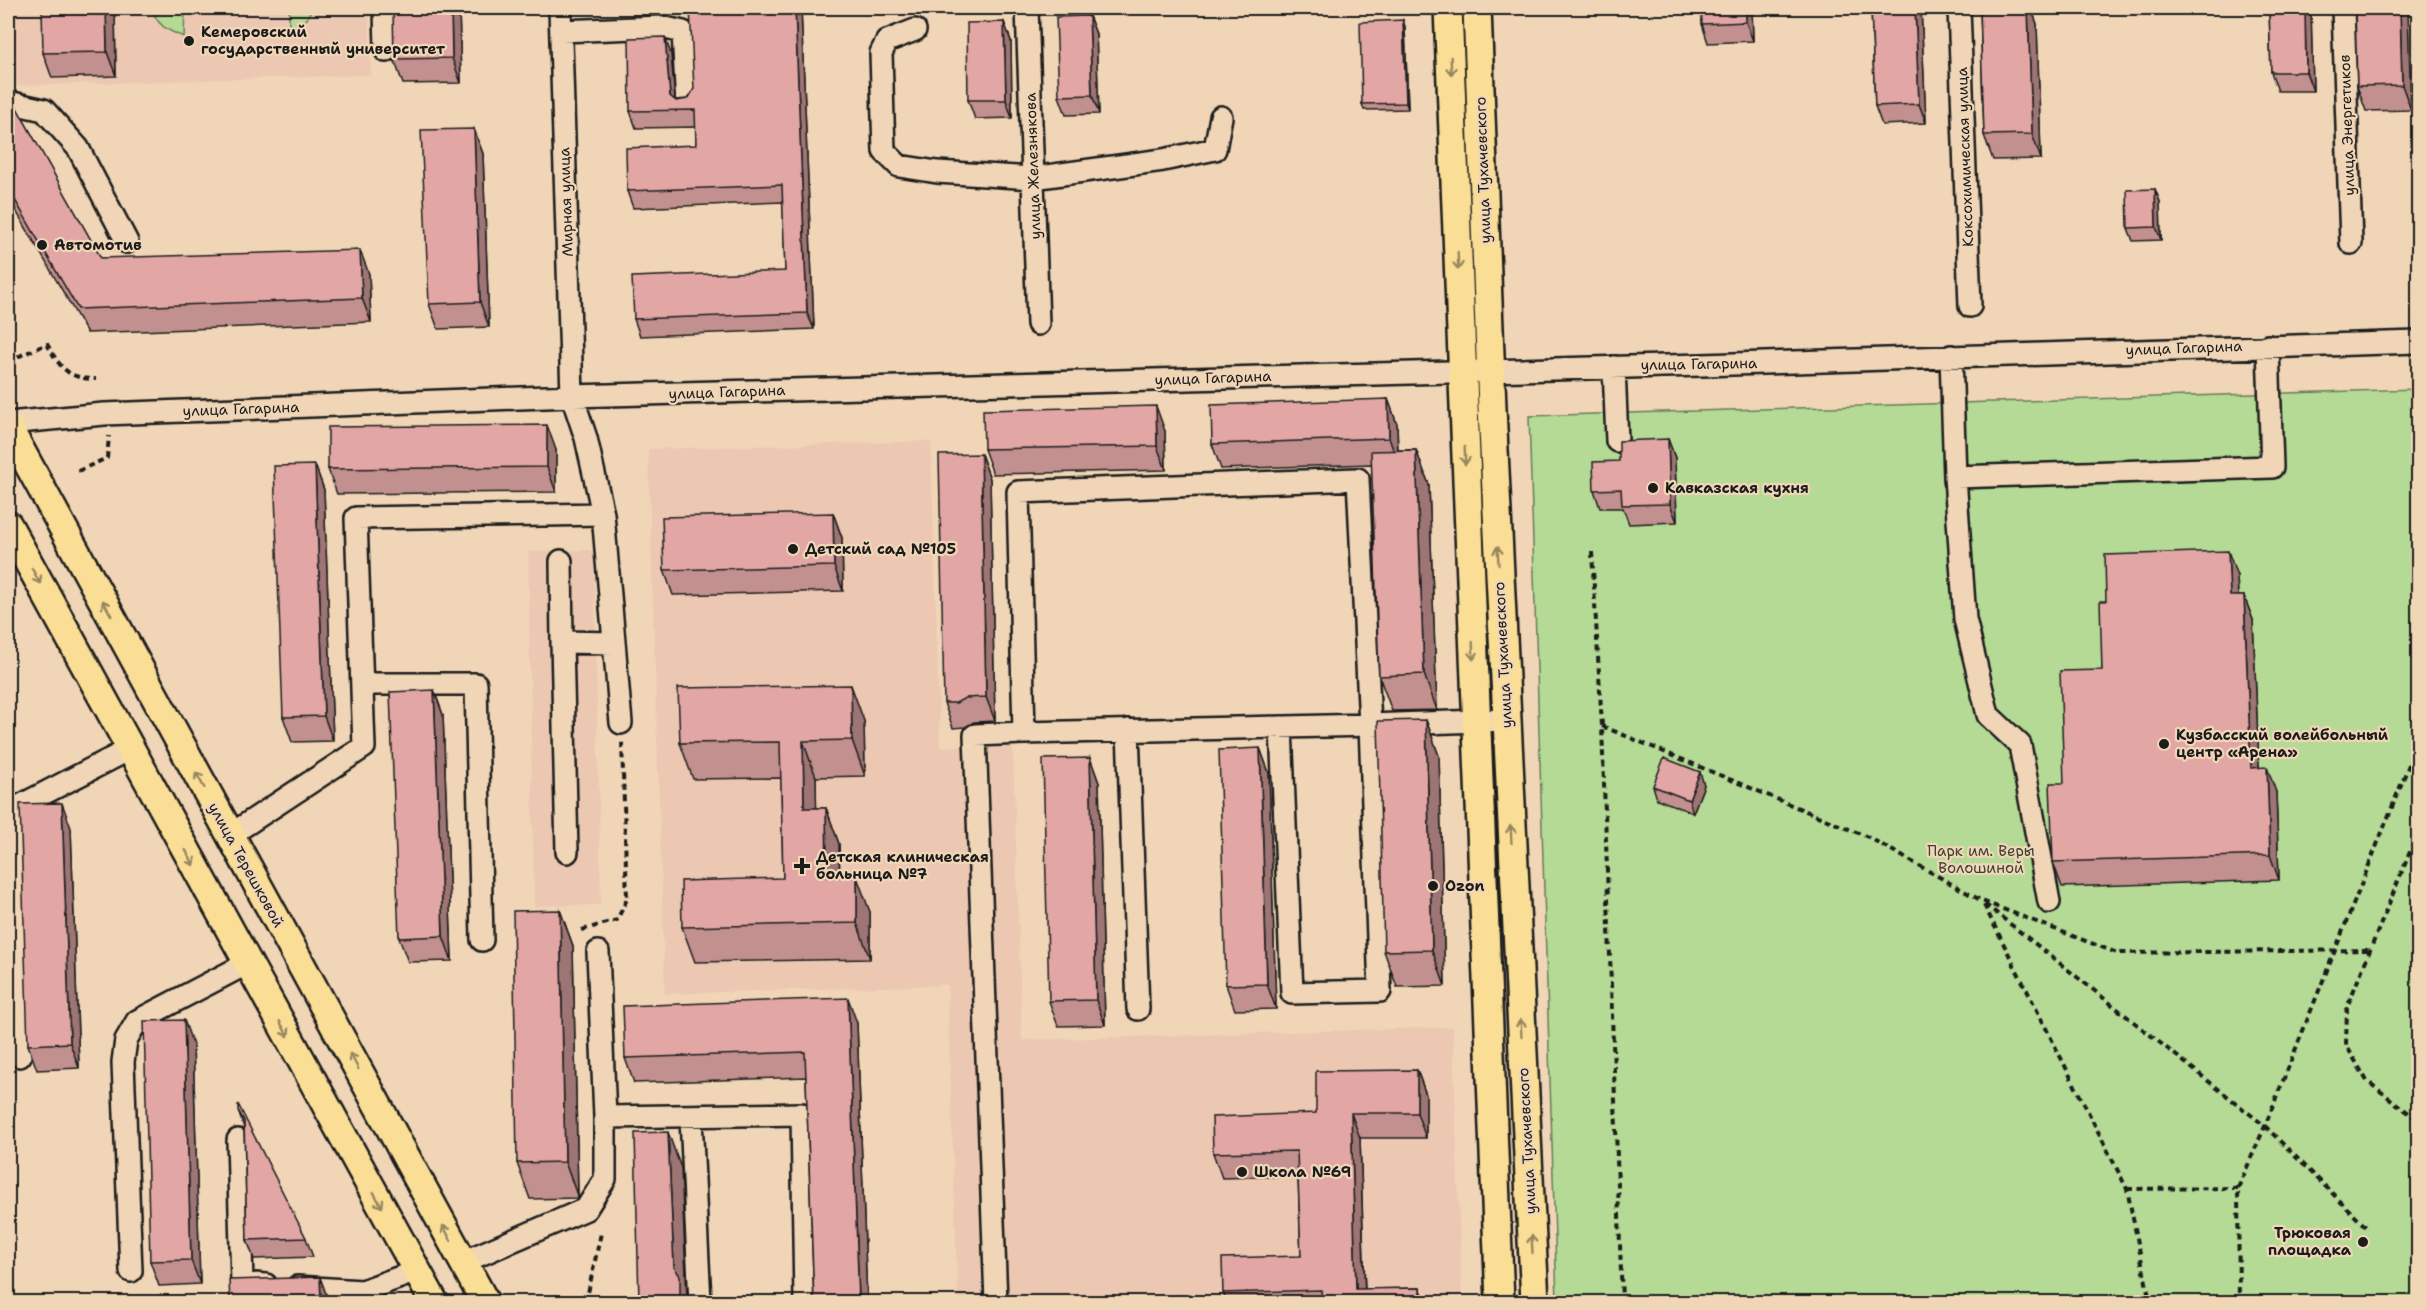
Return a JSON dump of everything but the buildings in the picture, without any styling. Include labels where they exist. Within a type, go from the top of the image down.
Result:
[{"type":"main road","name":"улица Тухачевского","points":[[1448,8],[1500,1302]]},
{"type":"main road","name":"улица Тухачевского","points":[[1477,8],[1490,369],[1535,1302]]},
{"type":"main road","name":"улица Терешковой","points":[[8,425],[485,1302]]},
{"type":"main road","points":[[8,525],[434,1302]]},
{"type":"street","points":[[385,8],[386,51]]},
{"type":"street","name":"Мирная улица","points":[[560,8],[572,396],[586,438],[603,514],[621,723]]},
{"type":"street","name":"улица Железнякова","points":[[1027,8],[1038,324]]},
{"type":"street","name":"Коксохимическая улица","points":[[1959,8],[1970,306]]},
{"type":"street","name":"улица Энергетиков","points":[[2343,8],[2350,243]]},
{"type":"street","points":[[561,31],[661,27],[683,32],[687,106]]},
{"type":"street","points":[[915,30],[887,41],[880,53],[884,151],[899,166],[937,172],[1033,178],[1163,160],[1215,148],[1221,117]]},
{"type":"street","points":[[8,102],[44,110],[78,148],[127,242]]},
{"type":"street","name":"улица Гагарина","points":[[8,425],[104,414],[572,396],[2418,342]]},
{"type":"street","points":[[1955,477],[2272,467],[2268,346]]},
{"type":"street","points":[[1951,356],[1955,477],[1965,619],[1988,715],[2020,745],[2049,902]]},
{"type":"street","points":[[1614,366],[1617,441]]},
{"type":"street","points":[[1024,733],[1018,492],[1358,479],[1380,991],[1292,993],[1281,727]]},
{"type":"street","points":[[230,836],[364,747],[356,518],[603,514]]},
{"type":"street","points":[[561,561],[567,852]]},
{"type":"street","points":[[562,642],[614,643]]},
{"type":"street","points":[[362,684],[476,684],[482,940]]},
{"type":"street","points":[[996,1302],[975,735],[1506,720]]},
{"type":"street","points":[[1128,730],[1138,1010]]},
{"type":"street","points":[[20,1056],[10,811],[130,749]]},
{"type":"street","points":[[463,1262],[586,1209],[605,1179],[605,1117],[598,952]]},
{"type":"street","points":[[131,1271],[123,1062],[126,1040],[137,1021],[248,963]]},
{"type":"street","points":[[605,1117],[691,1118],[802,1114],[805,1302]]},
{"type":"street","points":[[691,1118],[700,1302]]},
{"type":"street","points":[[238,1140],[242,1283],[358,1297],[417,1271]]},
{"type":"path","points":[[8,361],[47,344],[60,367],[80,379],[96,380]]},
{"type":"path","points":[[78,471],[107,458],[109,436]]},
{"type":"path","points":[[1592,552],[1602,726],[1622,1302]]},
{"type":"path","points":[[582,930],[616,920],[627,899],[621,723]]},
{"type":"path","points":[[1602,726],[1868,837],[1982,901],[2117,953],[2371,950]]},
{"type":"path","points":[[2239,1302],[2238,1188],[2265,1126],[2418,742]]},
{"type":"path","points":[[2418,832],[2347,1007],[2346,1045],[2367,1081],[2418,1120]]},
{"type":"path","points":[[1982,901],[2265,1126],[2368,1229]]},
{"type":"path","points":[[1982,901],[2127,1189],[2150,1302]]},
{"type":"path","points":[[2127,1189],[2238,1188]]},
{"type":"path","points":[[586,1302],[601,1233]]},
{"type":"shaded area","name":"Кемеровский государственный университет","points":[[8,8],[369,8],[371,75],[8,86]]},
{"type":"shaded area","points":[[931,441],[940,747],[1013,745],[1022,1040],[1453,1027],[1462,1302],[958,1302],[947,985],[665,994],[648,449]]},
{"type":"shaded area","points":[[594,550],[601,905],[534,906],[528,552]]},
{"type":"green space","points":[[152,8],[185,8],[184,37],[164,27],[156,19]]},
{"type":"green space","points":[[289,8],[312,8],[307,19],[289,31]]},
{"type":"green space","name":"Парк им. Веры Волошиной","points":[[2418,389],[2418,1302],[1557,1302],[1529,416]]},
{"type":"place","name":"Кемеровский государственный университет","points":[[189,41]]},
{"type":"place","name":"Автомотив","points":[[42,245]]},
{"type":"place","name":"Кавказская кухня","points":[[1653,488]]},
{"type":"place","name":"Детский сад №105","points":[[793,549]]},
{"type":"place","name":"Кузбасский волейбольный центр «Арена»","points":[[2164,744]]},
{"type":"place","name":"Детская клиническая больница №7","points":[[802,866]]},
{"type":"place","name":"Ozon","points":[[1433,886]]},
{"type":"place","name":"Школа №69","points":[[1242,1172]]},
{"type":"place","name":"Трюковая площадка","points":[[2363,1242]]}]
